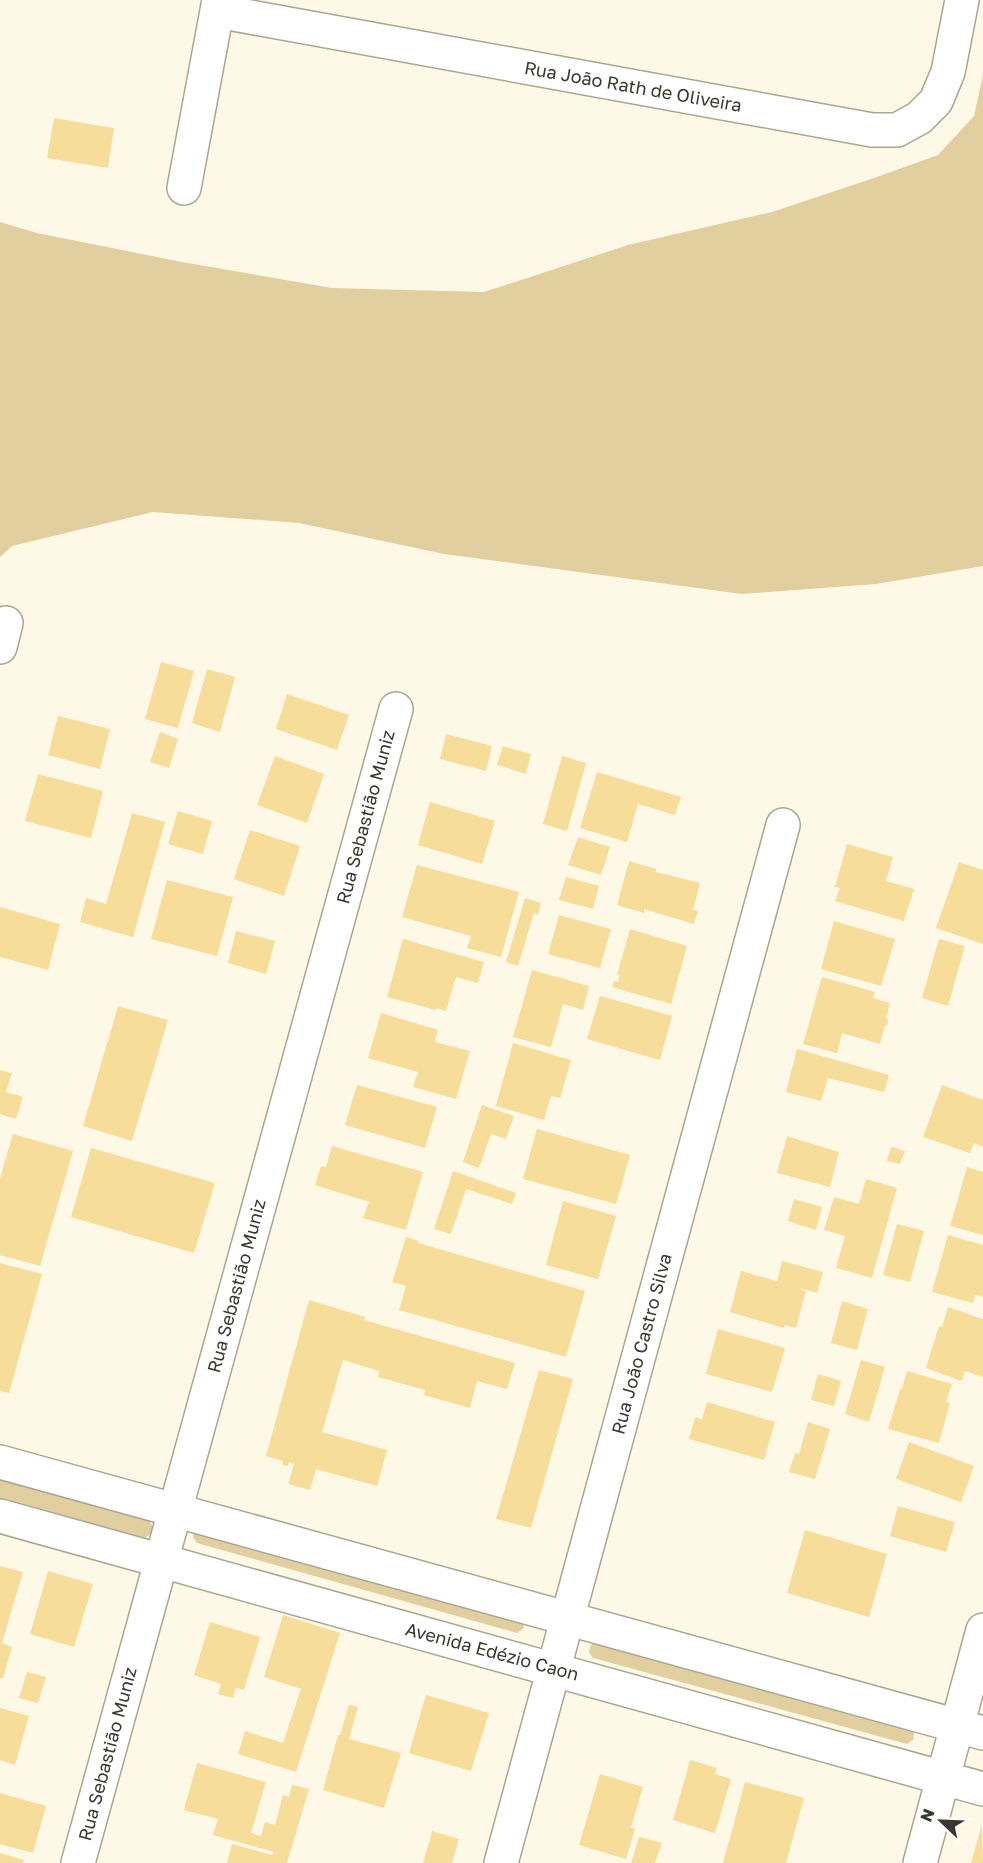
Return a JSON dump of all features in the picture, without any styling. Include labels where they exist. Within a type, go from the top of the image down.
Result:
[{"type":"street","name":"Rua João Rath de Oliveira","points":[[218,5],[872,130],[897,130],[919,118],[936,100],[948,72],[962,0]]},
{"type":"street","points":[[184,188],[218,5]]},
{"type":"street","name":"Rua Sebastião Muniz","points":[[78,1863],[396,709]]},
{"type":"street","name":"Rua João Castro Silva","points":[[501,1863],[783,825]]},
{"type":"street","points":[[0,1462],[970,1730]]},
{"type":"street","name":"Avenida Edézio Caon","points":[[0,1516],[983,1789]]},
{"type":"street","points":[[920,1863],[944,1778],[970,1730],[983,1630]]},
{"type":"shaded area","points":[[983,75],[983,566],[876,584],[742,594],[444,554],[299,523],[153,512],[12,546],[0,557],[0,222],[37,233],[182,262],[332,288],[484,292],[628,245],[772,212],[938,155],[974,116]]},
{"type":"shaded area","points":[[0,1480],[149,1521],[153,1527],[151,1534],[145,1538],[0,1498]]},
{"type":"shaded area","points":[[194,1531],[525,1622],[523,1629],[517,1633],[197,1543],[193,1537]]},
{"type":"shaded area","points":[[597,1641],[911,1727],[914,1733],[913,1740],[907,1744],[593,1658],[589,1652],[591,1645]]},
{"type":"building","points":[[54,118],[114,128],[108,168],[47,158]]},
{"type":"building","points":[[161,662],[194,671],[178,728],[145,719]]},
{"type":"building","points":[[207,669],[235,677],[220,732],[192,723]]},
{"type":"building","points":[[287,694],[349,715],[337,750],[276,729]]},
{"type":"building","points":[[58,716],[110,729],[100,769],[48,755]]},
{"type":"building","points":[[160,732],[178,739],[169,768],[150,762]]},
{"type":"building","points":[[446,734],[492,746],[486,771],[440,759]]},
{"type":"building","points":[[503,746],[531,754],[526,774],[497,765]]},
{"type":"building","points":[[275,756],[324,774],[307,823],[257,805]]},
{"type":"building","points":[[562,756],[586,763],[567,831],[543,824]]},
{"type":"building","points":[[597,772],[681,797],[675,815],[638,804],[627,842],[580,828]]},
{"type":"building","points":[[38,774],[103,791],[91,838],[25,821]]},
{"type":"building","points":[[430,802],[495,821],[482,864],[418,845]]},
{"type":"building","points":[[178,811],[212,821],[203,854],[168,844]]},
{"type":"building","points":[[132,813],[165,822],[133,937],[80,922],[86,898],[106,904]]},
{"type":"building","points":[[250,830],[300,846],[284,896],[234,879]]},
{"type":"building","points":[[578,837],[610,847],[601,875],[568,865]]},
{"type":"building","points":[[847,844],[893,857],[886,881],[914,889],[904,921],[835,901],[840,888],[835,887]]},
{"type":"building","points":[[629,861],[656,869],[656,872],[700,883],[693,910],[698,911],[694,924],[644,909],[644,913],[617,905]]},
{"type":"building","points":[[959,862],[983,870],[983,944],[936,928]]},
{"type":"building","points":[[417,865],[519,892],[501,957],[467,948],[471,936],[402,917]]},
{"type":"building","points":[[566,877],[599,886],[593,909],[559,900]]},
{"type":"building","points":[[167,880],[233,897],[217,956],[151,939]]},
{"type":"building","points":[[525,898],[541,903],[538,915],[534,913],[518,966],[506,962]]},
{"type":"building","points":[[0,907],[60,924],[48,970],[0,957]]},
{"type":"building","points":[[559,915],[611,929],[600,968],[548,954]]},
{"type":"building","points":[[834,921],[895,939],[881,986],[821,969]]},
{"type":"building","points":[[630,929],[687,946],[671,1004],[612,987],[614,981],[618,982],[620,975],[617,975]]},
{"type":"building","points":[[236,931],[275,941],[266,974],[228,963]]},
{"type":"building","points":[[403,939],[484,962],[478,983],[456,977],[446,1011],[387,997]]},
{"type":"building","points":[[939,939],[965,946],[948,1006],[922,998]]},
{"type":"building","points":[[532,970],[589,986],[583,1010],[563,1004],[551,1047],[513,1037]]},
{"type":"building","points":[[822,977],[875,992],[873,998],[890,1003],[886,1019],[888,1020],[887,1026],[885,1025],[880,1044],[842,1033],[837,1053],[803,1044]]},
{"type":"building","points":[[600,996],[672,1016],[660,1060],[587,1039]]},
{"type":"building","points":[[118,1006],[168,1020],[132,1141],[83,1126]]},
{"type":"building","points":[[381,1013],[438,1030],[435,1042],[470,1051],[456,1099],[413,1087],[418,1072],[368,1058]]},
{"type":"building","points":[[513,1043],[571,1060],[560,1098],[551,1096],[544,1120],[496,1106]]},
{"type":"building","points":[[797,1049],[889,1075],[884,1092],[828,1078],[821,1101],[786,1092]]},
{"type":"building","points":[[0,1070],[12,1073],[6,1092],[23,1097],[16,1119],[0,1114]]},
{"type":"building","points":[[357,1085],[437,1107],[425,1148],[345,1125]]},
{"type":"building","points":[[942,1085],[983,1100],[983,1147],[974,1143],[970,1153],[923,1137]]},
{"type":"building","points":[[482,1105],[514,1116],[506,1139],[491,1134],[479,1168],[463,1162]]},
{"type":"building","points":[[537,1129],[630,1155],[616,1204],[523,1179]]},
{"type":"building","points":[[13,1134],[73,1151],[40,1266],[0,1255],[0,1178]]},
{"type":"building","points":[[787,1136],[839,1152],[830,1187],[777,1173]]},
{"type":"building","points":[[332,1146],[423,1172],[406,1230],[363,1218],[369,1202],[315,1185],[321,1166],[326,1167]]},
{"type":"building","points":[[891,1147],[905,1151],[900,1164],[887,1161]]},
{"type":"building","points":[[91,1148],[215,1183],[194,1253],[71,1217]]},
{"type":"building","points":[[967,1167],[983,1172],[983,1235],[950,1226]]},
{"type":"building","points":[[453,1171],[516,1193],[512,1204],[466,1189],[451,1234],[434,1229]]},
{"type":"building","points":[[866,1179],[897,1188],[872,1278],[836,1268],[845,1236],[824,1230],[834,1197],[859,1204]]},
{"type":"building","points":[[794,1199],[822,1207],[816,1230],[788,1221]]},
{"type":"building","points":[[563,1201],[616,1216],[598,1279],[546,1265]]},
{"type":"building","points":[[897,1224],[924,1231],[910,1282],[883,1275]]},
{"type":"building","points":[[948,1235],[983,1245],[983,1297],[975,1295],[973,1303],[932,1292]]},
{"type":"building","points":[[406,1237],[419,1241],[418,1243],[585,1291],[566,1357],[399,1310],[406,1286],[392,1282]]},
{"type":"building","points":[[782,1261],[823,1272],[817,1293],[796,1287],[806,1291],[796,1328],[785,1325],[784,1328],[730,1312],[741,1271],[777,1281]]},
{"type":"building","points":[[0,1263],[42,1274],[9,1393],[0,1391]]},
{"type":"building","points":[[309,1300],[365,1317],[364,1320],[515,1363],[507,1389],[477,1381],[470,1408],[424,1395],[425,1390],[378,1377],[379,1371],[343,1360],[322,1432],[387,1450],[377,1486],[316,1469],[310,1490],[288,1484],[294,1464],[289,1462],[288,1466],[282,1465],[283,1461],[266,1456]]},
{"type":"building","points":[[842,1301],[868,1309],[857,1350],[831,1343]]},
{"type":"building","points":[[948,1307],[983,1319],[983,1377],[965,1371],[962,1381],[926,1368],[939,1326],[942,1327]]},
{"type":"building","points":[[718,1329],[785,1348],[772,1392],[706,1374]]},
{"type":"building","points":[[861,1360],[885,1367],[869,1422],[845,1414]]},
{"type":"building","points":[[539,1370],[573,1379],[531,1528],[496,1519]]},
{"type":"building","points":[[907,1371],[952,1384],[946,1402],[950,1403],[939,1443],[888,1429]]},
{"type":"building","points":[[818,1374],[841,1381],[834,1406],[811,1400]]},
{"type":"building","points":[[707,1402],[775,1422],[764,1460],[689,1439],[695,1417],[702,1419]]},
{"type":"building","points":[[808,1422],[830,1429],[815,1479],[789,1472],[795,1453],[799,1454]]},
{"type":"building","points":[[909,1442],[974,1466],[961,1502],[896,1479]]},
{"type":"building","points":[[898,1506],[955,1522],[946,1552],[890,1536]]},
{"type":"building","points":[[805,1530],[887,1554],[869,1617],[787,1593]]},
{"type":"building","points":[[0,1566],[23,1572],[2,1643],[12,1647],[3,1678],[0,1678]]},
{"type":"building","points":[[48,1571],[93,1584],[74,1647],[30,1634]]},
{"type":"building","points":[[283,1615],[340,1633],[296,1772],[238,1754],[245,1731],[283,1743],[301,1689],[264,1677]]},
{"type":"building","points":[[210,1622],[260,1637],[244,1690],[236,1688],[233,1698],[218,1694],[221,1684],[194,1675]]},
{"type":"building","points":[[27,1672],[46,1677],[38,1703],[19,1698]]},
{"type":"building","points":[[426,1695],[489,1713],[471,1771],[409,1753]]},
{"type":"building","points":[[349,1705],[358,1707],[349,1739],[401,1753],[384,1808],[323,1790]]},
{"type":"building","points":[[0,1708],[29,1716],[15,1765],[0,1760]]},
{"type":"building","points":[[690,1760],[717,1768],[715,1774],[731,1779],[715,1833],[673,1820]]},
{"type":"building","points":[[197,1763],[266,1782],[251,1833],[261,1836],[265,1822],[275,1825],[283,1795],[289,1797],[292,1785],[309,1789],[287,1863],[227,1863],[232,1844],[272,1855],[274,1852],[213,1835],[218,1819],[184,1810]]},
{"type":"building","points":[[600,1774],[643,1787],[631,1828],[635,1829],[626,1859],[579,1845]]},
{"type":"building","points":[[745,1782],[804,1798],[786,1863],[723,1863]]},
{"type":"building","points":[[0,1793],[46,1806],[33,1853],[0,1844]]},
{"type":"building","points":[[982,1824],[983,1863],[971,1863]]},
{"type":"building","points":[[432,1831],[459,1839],[452,1863],[423,1863]]},
{"type":"building","points":[[639,1837],[662,1843],[655,1863],[631,1863]]},
{"type":"building","points":[[0,1853],[24,1860],[23,1863],[0,1863]]}]
